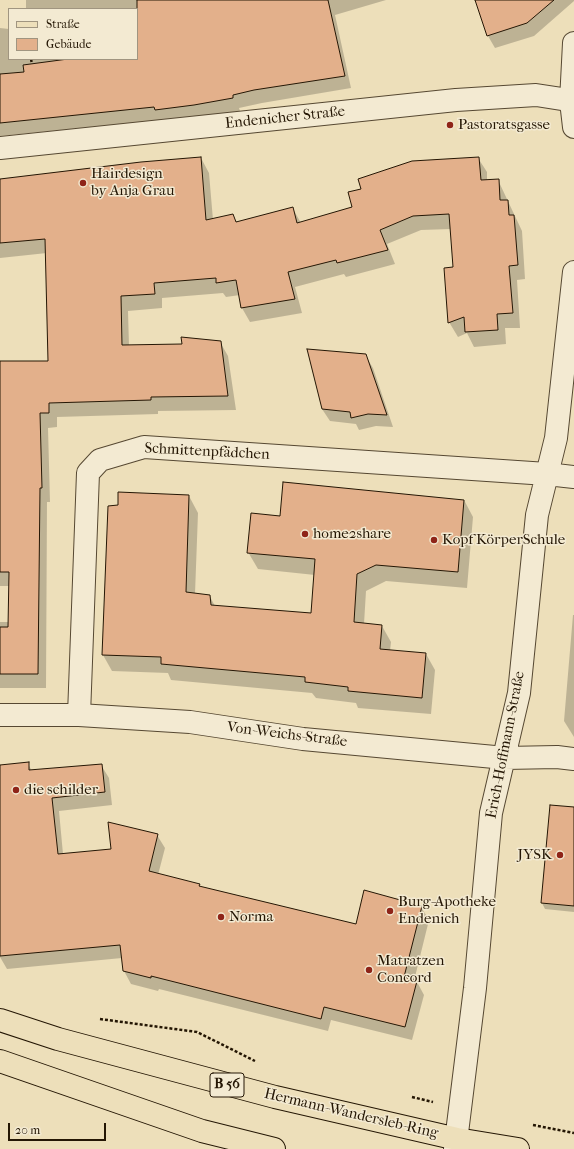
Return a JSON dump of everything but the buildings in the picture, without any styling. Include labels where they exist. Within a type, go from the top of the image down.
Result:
[{"type":"main road","name":"Hermann-Wandersleb-Ring","points":[[0,1020],[58,1039],[456,1144],[518,1149]]},
{"type":"main road","points":[[0,1061],[202,1131],[274,1149]]},
{"type":"street","points":[[574,43],[572,101],[574,126]]},
{"type":"street","name":"Endenicher Straße","points":[[0,148],[456,100],[536,95],[572,101]]},
{"type":"street","name":"Erich-Hoffmann-Straße","points":[[456,1144],[475,988],[491,813],[519,693],[537,516],[556,438],[574,272]]},
{"type":"street","name":"Schmittenpfädchen","points":[[79,715],[88,473],[100,460],[144,447],[574,477]]},
{"type":"street","name":"Von-Weichs-Straße","points":[[0,715],[79,715],[190,722],[304,739],[505,758],[557,757],[574,759]]},
{"type":"path","points":[[31,60],[32,64]]},
{"type":"path","points":[[94,1018],[197,1032],[258,1062]]},
{"type":"place","name":"Pastoratsgasse","points":[[450,125]]},
{"type":"place","name":"Hairdesign by Anja Grau","points":[[83,183]]},
{"type":"place","name":"home2share","points":[[305,534]]},
{"type":"place","name":"KopfKörperSchule","points":[[434,540]]},
{"type":"place","name":"die schilder","points":[[16,790]]},
{"type":"place","name":"JYSK","points":[[560,855]]},
{"type":"place","name":"Burg-Apotheke Endenich","points":[[390,911]]},
{"type":"place","name":"Norma","points":[[221,917]]},
{"type":"place","name":"Matratzen Concord","points":[[369,970]]}]
